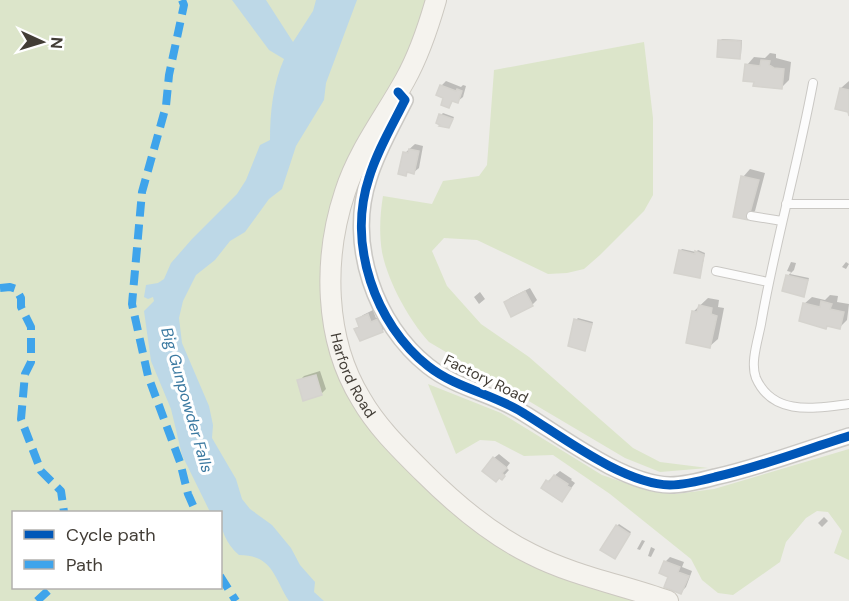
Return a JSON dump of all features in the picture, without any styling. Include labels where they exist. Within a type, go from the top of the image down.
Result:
[{"type":"main road","name":"Harford Road","points":[[436,0],[419,53],[398,92],[370,135],[344,193],[333,246],[331,295],[335,327],[342,355],[355,390],[377,423],[400,449],[452,500],[495,534],[546,561],[668,601]]},
{"type":"street","name":"Factory Road","points":[[398,92],[405,100],[369,178],[362,215],[362,236],[369,275],[385,315],[412,352],[428,366],[456,384],[518,409],[610,466],[659,484],[684,484],[726,475],[849,436]]},
{"type":"lane","points":[[813,83],[768,282],[754,363],[755,376],[761,387],[780,403],[793,408],[819,408],[849,404]]},
{"type":"lane","points":[[786,204],[849,204]]},
{"type":"lane","points":[[751,216],[782,221]]},
{"type":"lane","points":[[716,271],[768,282]]},
{"type":"green space","points":[[0,0],[428,0],[418,34],[330,223],[340,376],[468,523],[642,601],[0,601]]},
{"type":"green space","points":[[644,42],[653,118],[653,195],[644,211],[600,255],[584,269],[548,274],[477,240],[444,238],[432,251],[447,286],[481,324],[529,357],[633,448],[660,462],[708,468],[660,472],[625,458],[429,342],[400,300],[389,276],[382,252],[380,224],[383,196],[432,204],[443,181],[479,176],[487,165],[494,70]]},
{"type":"green space","points":[[428,384],[501,413],[602,475],[649,491],[676,494],[714,489],[849,449],[849,560],[834,553],[842,531],[828,512],[817,511],[806,518],[786,542],[780,562],[733,595],[718,593],[702,580],[691,559],[610,494],[553,455],[524,456],[495,441],[480,440],[456,454]]},
{"type":"water","name":"Big Gunpowder Falls","points":[[232,0],[266,0],[293,42],[313,11],[316,0],[357,0],[326,83],[324,100],[296,146],[282,189],[269,199],[245,232],[230,241],[215,260],[196,275],[183,301],[179,318],[182,343],[209,406],[213,425],[212,438],[236,479],[242,499],[250,509],[272,525],[291,548],[300,565],[315,582],[314,592],[324,601],[289,601],[276,576],[266,563],[250,556],[239,555],[227,541],[222,527],[222,511],[210,511],[182,455],[171,409],[151,361],[144,311],[154,301],[153,297],[148,299],[144,297],[146,285],[158,283],[164,279],[171,263],[237,194],[246,180],[260,145],[270,140],[273,98],[284,59],[269,50]]},
{"type":"building","points":[[718,40],[741,41],[740,59],[717,57]]},
{"type":"building","points":[[761,60],[770,61],[769,65],[774,68],[784,69],[782,89],[753,86],[754,82],[743,81],[745,64],[760,66]]},
{"type":"building","points":[[440,85],[462,91],[458,103],[452,101],[449,108],[441,105],[443,98],[436,95]]},
{"type":"building","points":[[840,88],[849,90],[849,116],[848,112],[835,109]]},
{"type":"building","points":[[439,114],[453,119],[449,128],[436,123]]},
{"type":"building","points":[[409,149],[419,151],[414,174],[407,172],[406,176],[398,174],[403,152],[408,153]]},
{"type":"building","points":[[741,176],[759,180],[748,220],[733,217]]},
{"type":"building","points":[[679,250],[695,254],[695,251],[704,255],[700,278],[674,273]]},
{"type":"building","points":[[786,275],[808,280],[804,297],[782,291]]},
{"type":"building","points":[[525,291],[533,306],[511,317],[504,302]]},
{"type":"building","points":[[821,301],[832,304],[830,309],[844,312],[840,329],[827,326],[826,329],[799,321],[803,303],[820,307]]},
{"type":"building","points":[[699,305],[712,308],[711,314],[717,316],[710,348],[686,343],[692,311],[697,312]]},
{"type":"building","points":[[368,314],[371,322],[378,319],[383,332],[360,341],[354,329],[359,327],[356,319]]},
{"type":"building","points":[[574,319],[592,324],[585,351],[568,346]]},
{"type":"building","points":[[316,375],[322,395],[303,401],[297,380]]},
{"type":"building","points":[[493,457],[507,468],[502,473],[505,476],[502,480],[499,478],[496,482],[482,471]]},
{"type":"building","points":[[554,475],[571,488],[562,502],[541,488],[546,480],[549,482]]},
{"type":"building","points":[[616,525],[630,534],[615,559],[600,550]]},
{"type":"building","points":[[664,561],[680,567],[678,572],[689,576],[681,594],[664,587],[668,577],[659,573]]},
{"type":"marked path","points":[[182,0],[184,5],[169,75],[166,106],[142,192],[132,304],[148,376],[196,511]]},
{"type":"marked path","points":[[0,288],[16,289],[21,298],[21,307],[31,327],[31,362],[25,374],[21,419],[41,471],[61,491],[64,511]]},
{"type":"marked path","points":[[222,579],[236,601]]},
{"type":"marked path","points":[[37,601],[50,589]]},
{"type":"cycle path","points":[[398,92],[405,100],[376,158],[369,178],[363,203],[361,229],[370,281],[380,305],[393,328],[409,349],[428,366],[451,380],[513,407],[614,468],[652,483],[670,485],[698,481],[749,468],[849,436]]}]
